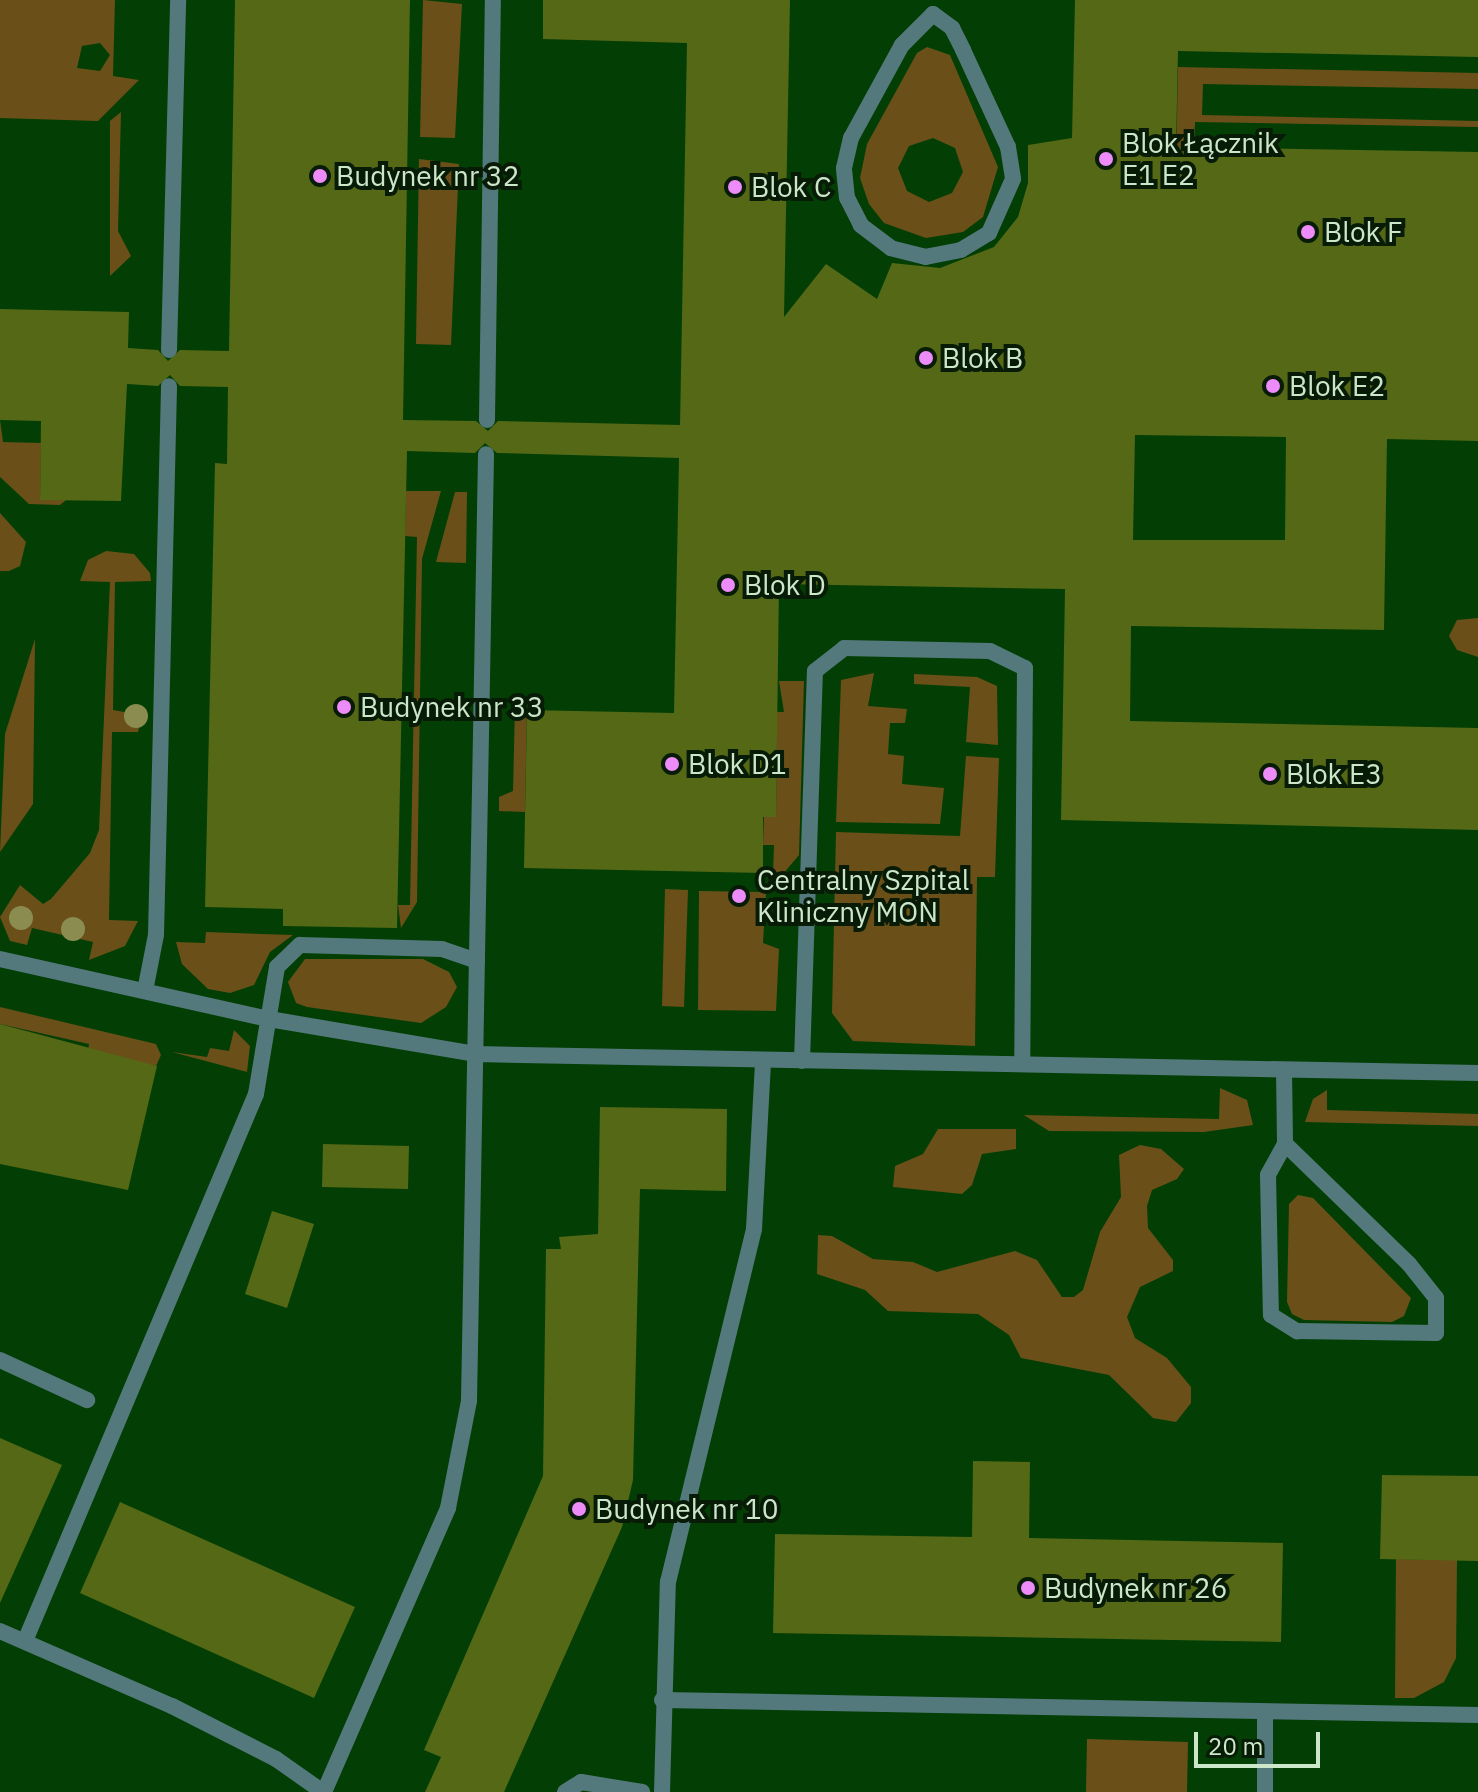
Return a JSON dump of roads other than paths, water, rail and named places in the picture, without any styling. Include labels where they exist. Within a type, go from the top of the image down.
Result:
[{"type":"lane","points":[[169,350],[178,0]]},
{"type":"lane","points":[[487,420],[493,0]]},
{"type":"lane","points":[[933,14],[959,41],[1008,147],[1013,179],[989,233],[946,255],[891,248],[861,225],[847,198],[844,168],[851,138],[902,45],[933,14]]},
{"type":"lane","points":[[145,991],[156,935],[169,386]]},
{"type":"lane","points":[[0,1631],[185,1712],[276,1759],[324,1792],[448,1508],[461,1463],[469,1401],[486,454]]},
{"type":"lane","points":[[802,1061],[815,671],[835,651],[859,648],[990,651],[1025,668],[1022,1064]]},
{"type":"lane","points":[[25,1641],[233,1155],[260,1079],[277,967],[300,945],[442,949],[477,961]]},
{"type":"lane","points":[[0,959],[269,1019],[475,1054],[1478,1073]]},
{"type":"lane","points":[[662,1792],[662,1700],[668,1582],[744,1282],[761,1191],[763,1061]]},
{"type":"lane","points":[[1284,1070],[1285,1144],[1268,1175],[1271,1315],[1297,1331],[1436,1333],[1436,1298],[1409,1264],[1285,1144]]},
{"type":"lane","points":[[0,1360],[87,1400]]},
{"type":"lane","points":[[662,1700],[1478,1715]]},
{"type":"lane","points":[[1265,1712],[1265,1792]]},
{"type":"lane","points":[[565,1792],[581,1782],[642,1792]]},
{"type":"place","name":"Blok Łącznik E1 E2","points":[[1106,159]]},
{"type":"place","name":"Budynek nr 32","points":[[320,176]]},
{"type":"place","name":"Blok C","points":[[735,187]]},
{"type":"place","name":"Blok F","points":[[1308,232]]},
{"type":"place","name":"Blok B","points":[[926,358]]},
{"type":"place","name":"Blok E2","points":[[1273,386]]},
{"type":"place","name":"Blok D","points":[[728,585]]},
{"type":"place","name":"Budynek nr 33","points":[[344,707]]},
{"type":"place","name":"Blok D1","points":[[672,764]]},
{"type":"place","name":"Blok E3","points":[[1270,774]]},
{"type":"place","name":"Centralny Szpital Kliniczny MON","points":[[739,896]]},
{"type":"place","name":"Budynek nr 10","points":[[579,1509]]},
{"type":"place","name":"Budynek nr 26","points":[[1028,1588]]}]
